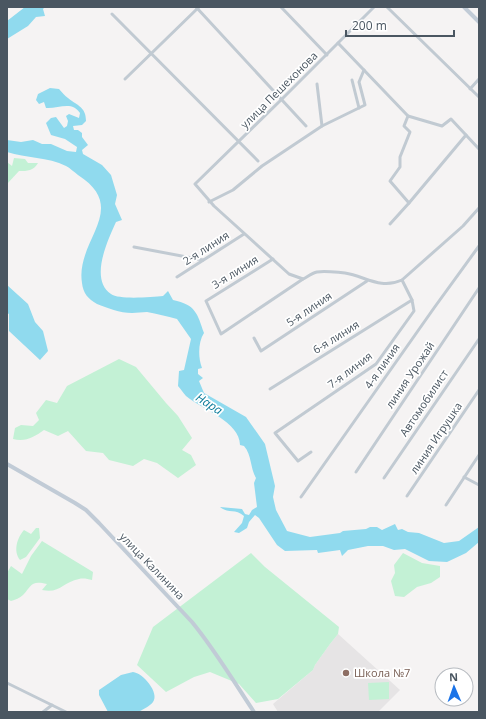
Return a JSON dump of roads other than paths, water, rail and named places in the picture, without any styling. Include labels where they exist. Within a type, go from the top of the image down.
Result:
[{"type":"street","points":[[125,79],[198,7],[306,126]]},
{"type":"street","points":[[281,7],[327,55]]},
{"type":"street","name":"улица Пешехонова","points":[[209,202],[195,184],[374,7]]},
{"type":"street","points":[[387,7],[479,97]]},
{"type":"street","points":[[464,7],[479,22]]},
{"type":"street","points":[[112,14],[240,141],[258,161]]},
{"type":"street","points":[[338,43],[408,116],[442,126],[451,119],[479,149]]},
{"type":"street","points":[[364,70],[359,82],[365,106],[322,126],[262,166],[233,190],[209,202],[289,274],[303,279],[317,272],[345,273],[367,281],[387,284],[396,283],[402,280],[463,226],[479,208]]},
{"type":"street","points":[[470,89],[479,79]]},
{"type":"street","points":[[352,80],[359,108]]},
{"type":"street","points":[[317,84],[322,126]]},
{"type":"street","points":[[408,116],[404,126],[410,132],[400,157],[400,167],[390,181],[410,203]]},
{"type":"street","points":[[390,224],[410,203],[466,135]]},
{"type":"street","name":"2-я линия","points":[[177,277],[244,234]]},
{"type":"street","name":"4-я линия","points":[[301,497],[479,246]]},
{"type":"street","points":[[134,247],[203,260]]},
{"type":"street","name":"3-я линия","points":[[273,259],[206,301],[221,334],[303,279]]},
{"type":"street","points":[[402,280],[412,300]]},
{"type":"street","name":"5-я линия","points":[[254,338],[261,352],[367,281]]},
{"type":"street","name":"линия Урожай","points":[[356,472],[479,288]]},
{"type":"street","name":"6-я линия","points":[[270,389],[412,300]]},
{"type":"street","name":"7-я линия","points":[[311,452],[298,461],[275,433],[376,364],[414,311],[412,300]]},
{"type":"street","name":"Автомобилист","points":[[384,478],[479,339]]},
{"type":"street","name":"линия Игрушка","points":[[407,496],[479,390]]},
{"type":"street","points":[[446,505],[479,455]]},
{"type":"street","name":"улица Калинина","points":[[7,464],[76,503],[100,523],[206,638],[254,712]]},
{"type":"street","points":[[464,477],[479,485]]},
{"type":"street","points":[[7,683],[66,712]]},
{"type":"street","points":[[43,712],[52,705]]},
{"type":"water","points":[[25,7],[45,7],[43,9],[45,16],[36,17],[28,26],[7,39],[7,21]]},
{"type":"water","name":"Нара","points":[[50,88],[59,89],[85,113],[86,121],[82,125],[73,126],[74,130],[78,130],[82,133],[82,137],[88,145],[82,150],[83,154],[102,165],[111,175],[117,195],[115,204],[122,220],[116,222],[102,259],[101,279],[105,287],[115,296],[128,298],[163,296],[168,291],[173,300],[187,304],[197,315],[204,333],[199,350],[202,368],[198,369],[198,374],[203,378],[199,381],[204,393],[246,417],[265,444],[275,486],[273,497],[276,510],[287,531],[310,537],[340,533],[343,531],[366,529],[370,527],[377,527],[382,530],[395,524],[398,530],[402,529],[408,532],[419,533],[444,543],[459,541],[479,527],[479,542],[466,553],[447,562],[429,561],[405,549],[394,550],[383,546],[368,546],[348,550],[342,556],[340,550],[318,553],[317,550],[285,551],[277,545],[259,518],[255,515],[249,522],[247,528],[239,533],[234,532],[242,523],[244,516],[238,512],[226,510],[220,507],[242,509],[245,514],[249,515],[252,510],[257,507],[254,483],[256,478],[247,450],[244,446],[240,445],[234,429],[219,417],[186,396],[178,386],[179,371],[184,370],[191,339],[177,319],[147,312],[127,313],[109,309],[97,304],[89,298],[85,293],[82,283],[82,267],[101,213],[100,200],[93,188],[66,166],[44,159],[7,152],[7,140],[21,142],[33,140],[42,144],[51,144],[67,151],[76,152],[77,147],[65,139],[51,135],[46,123],[51,118],[56,117],[64,128],[67,126],[68,121],[66,116],[69,114],[79,118],[80,113],[77,109],[69,106],[46,108],[44,102],[39,104],[36,100],[38,94]]},
{"type":"water","points":[[7,285],[28,304],[35,322],[43,331],[48,351],[40,360],[9,331],[9,314],[7,313]]},
{"type":"water","points":[[133,672],[141,676],[149,684],[155,698],[153,702],[147,707],[136,712],[108,712],[99,695],[99,690],[121,675]]},
{"type":"place","name":"Школа №7","points":[[346,673]]}]
